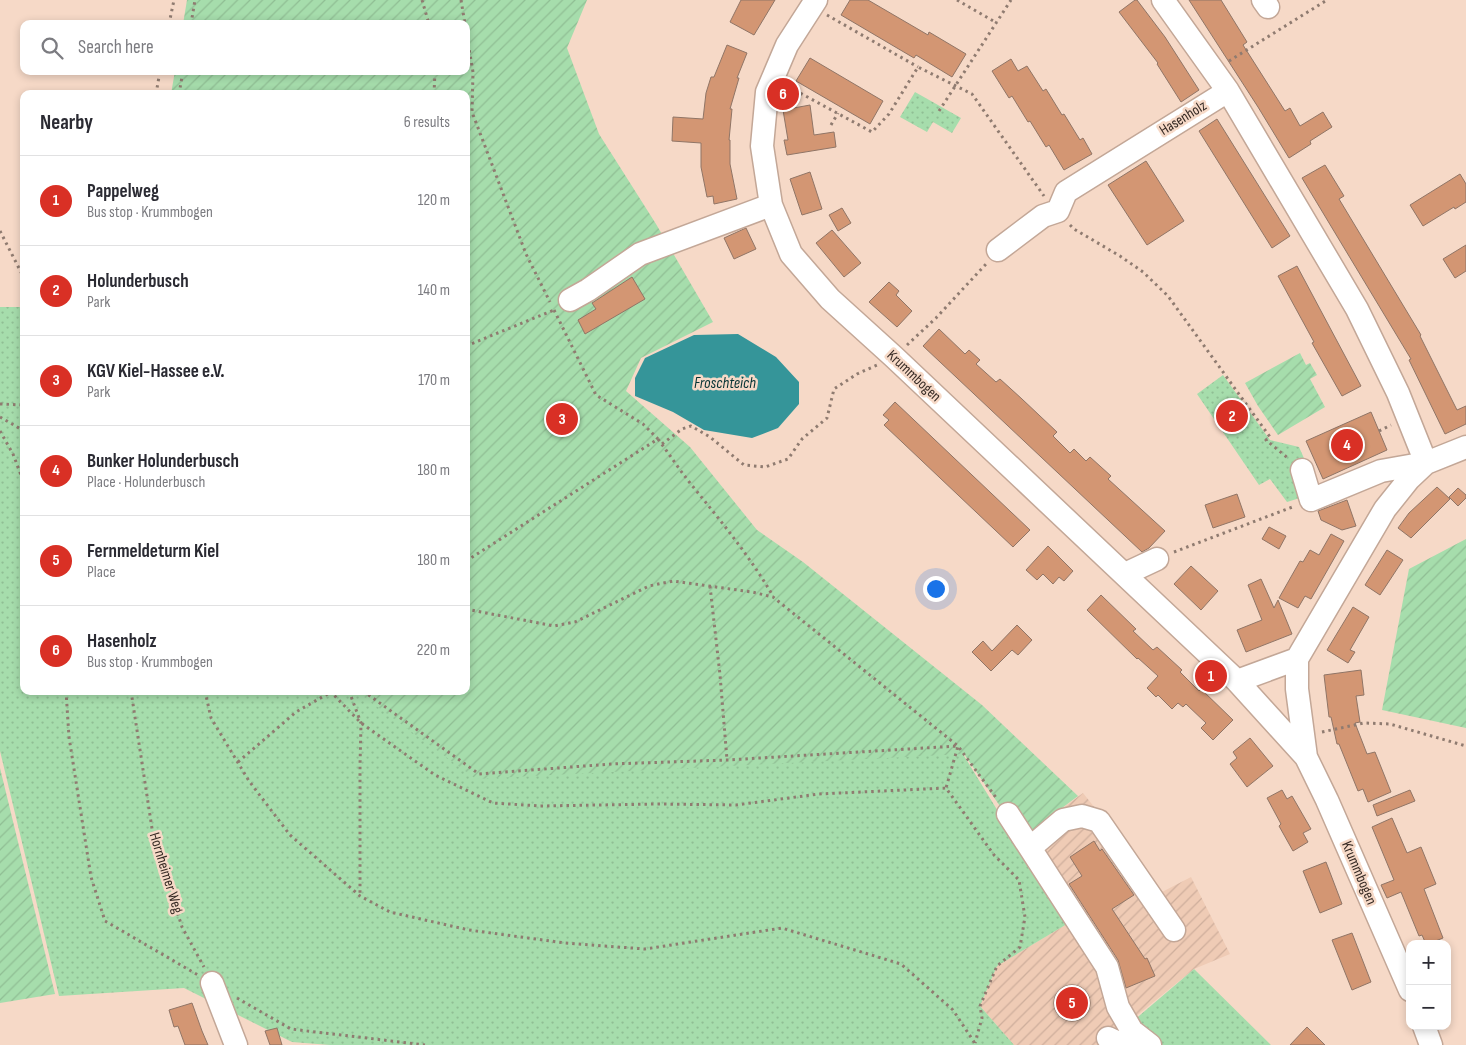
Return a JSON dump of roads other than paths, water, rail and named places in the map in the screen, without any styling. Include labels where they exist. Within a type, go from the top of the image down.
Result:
[{"type":"street","points":[[1163,0],[1228,91],[1357,309],[1398,393],[1426,463]]},
{"type":"street","name":"Krummbogen","points":[[814,3],[787,44],[767,92],[762,146],[771,204],[791,254],[830,299],[894,357],[1305,747]]},
{"type":"street","name":"Hasenholz","points":[[998,250],[1043,216],[1058,212],[1066,192],[1228,91]]},
{"type":"street","points":[[562,305],[588,290],[640,254],[771,204]]},
{"type":"street","points":[[1302,470],[1312,500],[1381,472],[1426,463],[1466,447]]},
{"type":"street","points":[[1237,681],[1298,659],[1385,509],[1410,478],[1426,463]]},
{"type":"street","points":[[1124,574],[1157,559]]},
{"type":"street","name":"Krummbogen","points":[[1298,659],[1297,689],[1305,747],[1408,985]]},
{"type":"street","points":[[1008,814],[1107,967],[1118,1007],[1132,1031],[1150,1045]]},
{"type":"street","points":[[1030,848],[1063,820],[1082,816],[1100,821],[1174,930]]},
{"type":"street","points":[[212,983],[236,1045]]},
{"type":"street","points":[[1425,1030],[1431,1045]]},
{"type":"water","name":"Froschteich","points":[[738,334],[776,357],[799,382],[799,404],[778,428],[752,438],[704,430],[673,412],[635,396],[635,378],[645,358],[694,335]]},
{"type":"place","name":"Hasenholz","points":[[783,94]]},
{"type":"place","name":"Holunderbusch","points":[[1232,416]]},
{"type":"place","name":"KGV Kiel-Hassee e.V.","points":[[562,419]]},
{"type":"place","name":"Bunker Holunderbusch","points":[[1347,445]]},
{"type":"place","name":"Pappelweg","points":[[1211,676]]},
{"type":"place","name":"Fernmeldeturm Kiel","points":[[1072,1003]]}]
